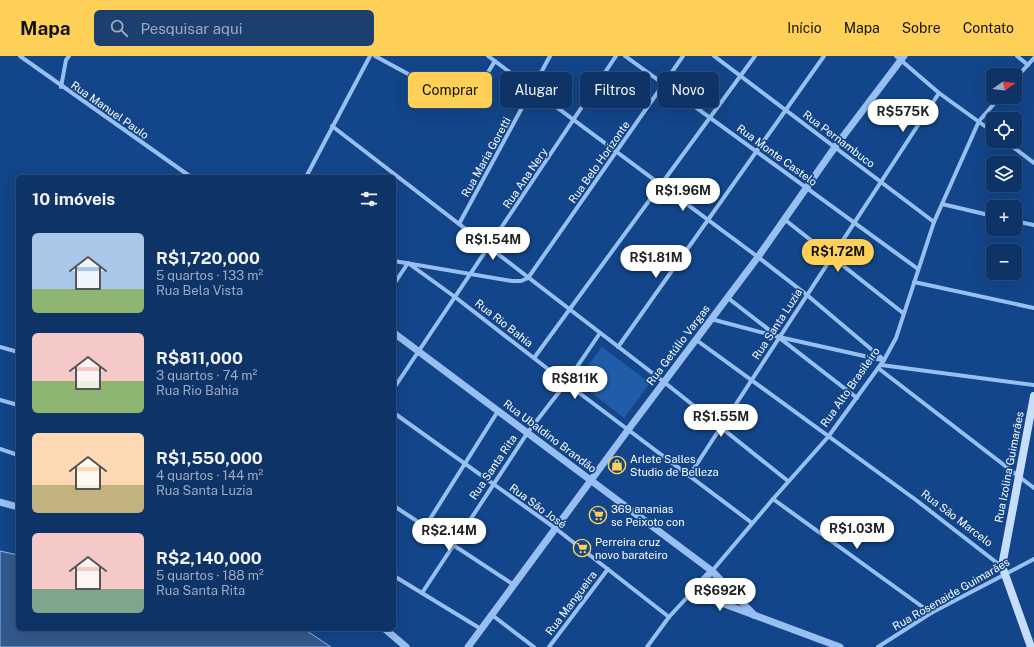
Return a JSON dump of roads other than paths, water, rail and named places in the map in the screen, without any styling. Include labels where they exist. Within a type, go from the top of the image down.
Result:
[{"type":"main road","name":"Rua Izolina Guimarães","points":[[1003,569],[1018,476],[1034,396]]},
{"type":"main road","points":[[1003,569],[1031,647]]},
{"type":"street","name":"Rua Manuel Paulo","points":[[20,56],[188,175]]},
{"type":"street","points":[[62,87],[66,60],[69,56]]},
{"type":"street","points":[[307,175],[370,56]]},
{"type":"street","points":[[376,56],[467,106],[495,61]]},
{"type":"street","points":[[488,56],[510,72]]},
{"type":"street","name":"Rua Maria Goretti","points":[[542,72],[550,56]]},
{"type":"street","name":"Rua Ana Nery","points":[[396,385],[616,56]]},
{"type":"street","name":"Rua Monte Castelo","points":[[624,56],[658,80]]},
{"type":"street","name":"Rua Belo Horizonte","points":[[672,72],[683,56]]},
{"type":"street","name":"Rua Pernambuco","points":[[714,56],[934,222]]},
{"type":"street","points":[[534,358],[755,56]]},
{"type":"street","points":[[618,347],[824,56]]},
{"type":"street","points":[[1017,56],[1028,65]]},
{"type":"street","points":[[900,58],[939,93],[986,127]]},
{"type":"street","name":"Rua Getúlio Vargas","points":[[468,647],[554,528],[695,339],[728,298],[900,58]]},
{"type":"street","points":[[1022,72],[1034,58]]},
{"type":"street","name":"Rua Belo Horizonte","points":[[528,278],[658,93]]},
{"type":"street","name":"Rua Santa Luzia","points":[[689,476],[939,93]]},
{"type":"street","name":"Rua Alto Brasileiro","points":[[647,647],[669,617],[712,571],[773,498],[828,437],[884,360],[896,338],[934,222],[978,121],[994,104]]},
{"type":"street","name":"Rua Maria Goretti","points":[[459,224],[522,108]]},
{"type":"street","points":[[560,108],[807,295],[884,360]]},
{"type":"street","name":"Rua Monte Castelo","points":[[696,108],[918,270]]},
{"type":"street","points":[[332,126],[396,175]]},
{"type":"street","points":[[1015,148],[1034,162]]},
{"type":"street","points":[[396,175],[664,382],[788,482]]},
{"type":"street","points":[[942,204],[986,214]]},
{"type":"street","points":[[784,219],[831,258],[903,313]]},
{"type":"street","points":[[1022,222],[1034,225]]},
{"type":"street","name":"Rua Rio Bahia","points":[[396,261],[408,264],[456,296],[566,383],[752,523]]},
{"type":"street","points":[[396,281],[408,264],[470,275],[516,281],[528,278]]},
{"type":"street","points":[[914,282],[1034,308]]},
{"type":"street","points":[[728,298],[857,398]]},
{"type":"street","points":[[711,319],[779,337],[884,360]]},
{"type":"street","name":"Rua Santa Rita","points":[[422,593],[492,484],[528,432],[566,383],[600,333]]},
{"type":"street","name":"Rua Ubaldino Brandão","points":[[396,335],[712,571],[754,615]]},
{"type":"street","name":"Rua São Marcelo","points":[[695,339],[916,500],[1003,569]]},
{"type":"street","points":[[0,347],[16,351]]},
{"type":"street","points":[[880,366],[1034,385]]},
{"type":"street","points":[[880,366],[1034,488]]},
{"type":"street","points":[[0,400],[16,404]]},
{"type":"street","points":[[425,527],[498,411]]},
{"type":"street","name":"Rua São José","points":[[396,414],[554,528],[669,617]]},
{"type":"street","points":[[0,449],[16,454]]},
{"type":"street","points":[[773,498],[931,613]]},
{"type":"street","points":[[0,502],[16,506]]},
{"type":"street","points":[[396,507],[514,585]]},
{"type":"street","name":"Rua Rosenaide Guimarães","points":[[878,647],[1003,569],[1034,558]]},
{"type":"street","name":"Rua Mangueira","points":[[549,647],[608,569]]},
{"type":"street","points":[[396,577],[481,629]]},
{"type":"street","points":[[692,592],[840,647]]},
{"type":"street","points":[[492,615],[534,647]]},
{"type":"street","points":[[386,631],[406,647]]},
{"type":"place","name":"Arlete Salles Studio de Belleza","points":[[617,465]]},
{"type":"place","name":"369 ananias se Peixoto con","points":[[598,515]]},
{"type":"place","name":"Perreira cruz novo barateiro","points":[[582,548]]}]
